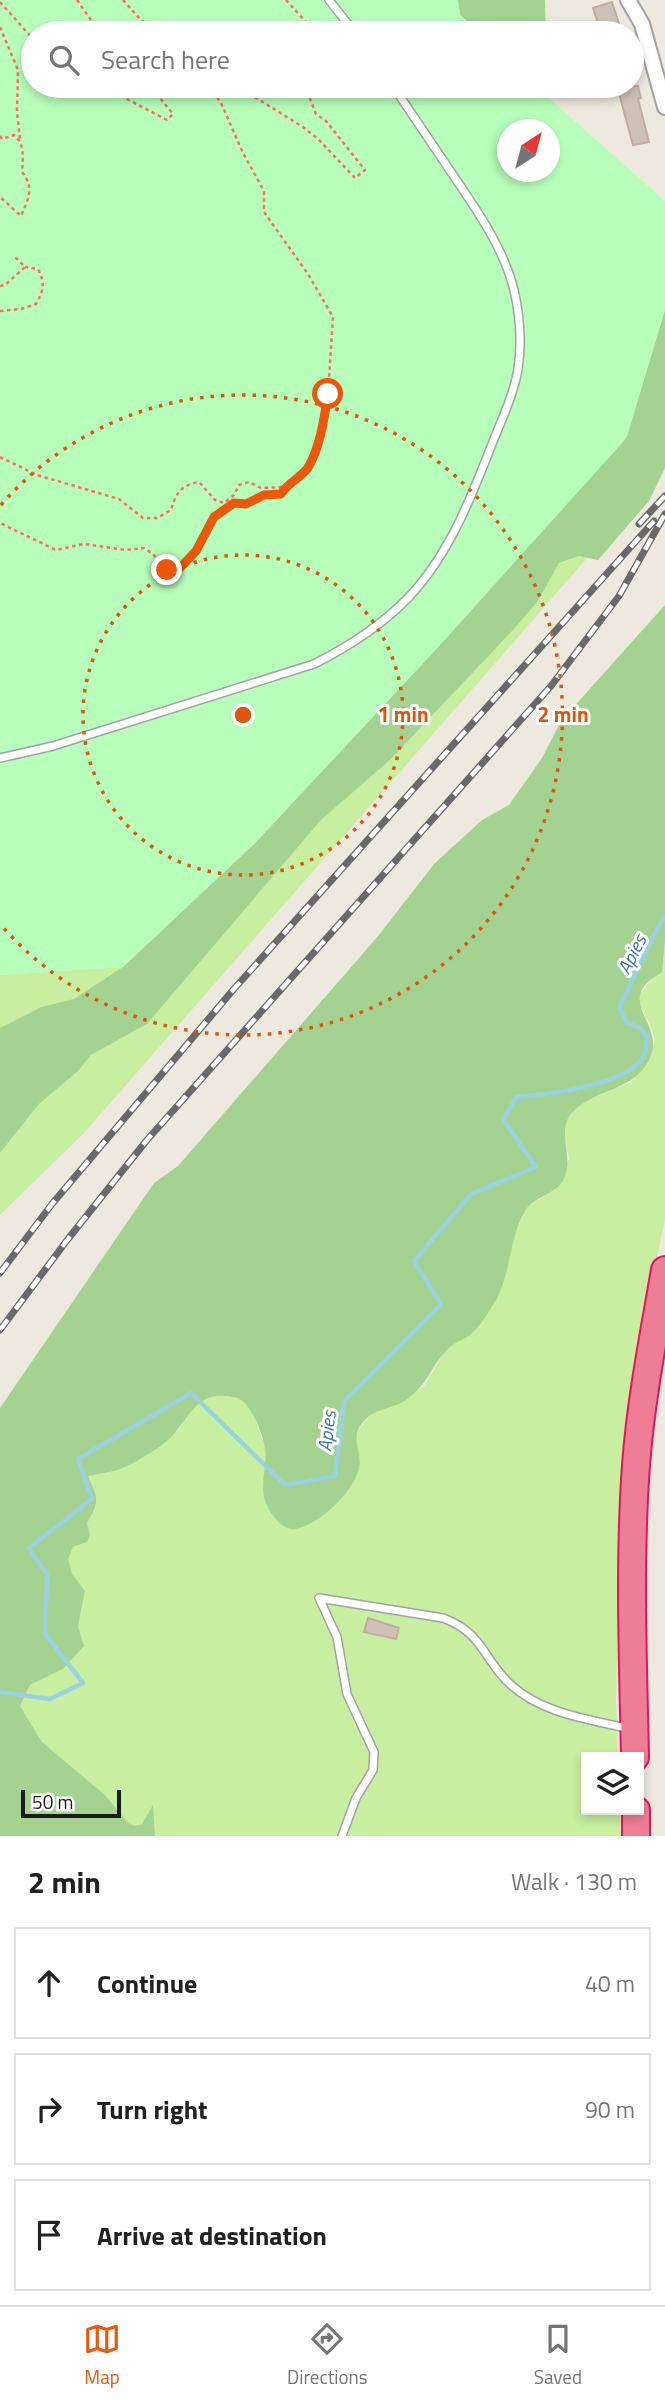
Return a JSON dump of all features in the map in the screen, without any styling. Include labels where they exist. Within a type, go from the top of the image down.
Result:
[{"type":"highway","points":[[635,1752],[632,1579],[636,1464],[665,1270]]},
{"type":"highway","points":[[635,1815],[636,1836]]},
{"type":"street","points":[[628,0],[640,21]]},
{"type":"street","points":[[644,31],[665,107]]},
{"type":"lane","points":[[329,0],[346,21]]},
{"type":"lane","points":[[0,758],[90,735],[314,664],[342,650],[377,624],[409,596],[444,551],[465,512],[509,401],[521,348],[520,323],[514,289],[502,254],[477,211],[401,98]]},
{"type":"lane","points":[[342,1836],[356,1798],[373,1770],[374,1752],[347,1694],[337,1637],[319,1598],[443,1618],[459,1624],[483,1646],[504,1678],[531,1699],[546,1708],[634,1730]]},
{"type":"path","points":[[77,0],[92,21]]},
{"type":"path","points":[[123,0],[143,21]]},
{"type":"path","points":[[286,0],[305,21]]},
{"type":"path","points":[[0,2],[21,26]]},
{"type":"path","points":[[0,27],[18,70],[17,112],[24,154],[22,172],[28,179],[31,193],[21,216],[0,197]]},
{"type":"path","points":[[125,98],[167,120],[173,114],[160,98]]},
{"type":"path","points":[[0,523],[56,550],[84,544],[126,550],[144,548],[167,570],[176,572],[196,551],[214,517],[234,503],[246,504],[264,495],[281,494],[285,486],[308,468],[321,434],[328,394],[333,317],[308,274],[264,212],[264,191],[217,98]]},
{"type":"path","points":[[258,98],[318,139],[355,178],[365,170],[326,121],[316,114],[310,98]]},
{"type":"path","points":[[0,136],[2,139],[14,135],[20,139]]},
{"type":"path","points":[[0,311],[36,304],[42,293],[44,282],[38,268],[25,267],[14,256]]},
{"type":"path","points":[[0,286],[5,285],[25,267]]},
{"type":"path","points":[[0,457],[37,475],[119,499],[143,518],[157,518],[171,510],[175,494],[187,484],[199,482],[215,500],[224,503],[234,495],[239,485],[249,482],[261,488],[285,486]]},
{"type":"green space","points":[[0,0],[458,0],[460,15],[467,21],[21,21],[21,98],[549,98],[665,201],[665,310],[627,436],[440,645],[255,843],[123,967],[0,975]]},
{"type":"green space","points":[[458,0],[545,0],[546,21],[467,21],[460,15]]},
{"type":"green space","points":[[665,309],[665,468],[649,501],[598,560],[579,556],[559,563],[538,601],[514,629],[391,759],[321,820],[147,1024],[91,1055],[78,1071],[39,1104],[0,1153],[0,1028],[41,1007],[74,999],[123,967],[255,843],[440,645],[627,436]]},
{"type":"green space","points":[[579,556],[588,557],[84,1133],[0,1215],[0,1153],[39,1104],[78,1071],[91,1055],[147,1024],[321,820],[391,759],[514,629],[538,601],[559,563]]},
{"type":"green space","points":[[665,605],[665,940],[662,972],[647,983],[640,994],[642,1011],[652,1038],[653,1049],[649,1060],[642,1070],[623,1085],[590,1100],[571,1114],[565,1128],[565,1176],[557,1187],[534,1201],[525,1211],[515,1234],[503,1284],[492,1307],[475,1330],[446,1351],[413,1395],[370,1415],[360,1426],[357,1437],[360,1463],[356,1478],[343,1497],[325,1514],[295,1529],[285,1527],[275,1519],[264,1497],[265,1448],[262,1435],[247,1406],[237,1398],[210,1397],[193,1409],[162,1445],[121,1469],[88,1476],[96,1499],[87,1523],[90,1535],[87,1542],[73,1547],[68,1559],[72,1574],[85,1591],[78,1626],[84,1646],[63,1669],[30,1685],[20,1706],[42,1742],[105,1795],[128,1823],[135,1826],[142,1824],[153,1805],[155,1836],[0,1836],[0,1408],[154,1183],[178,1166],[379,935],[434,864],[482,820],[509,805],[542,758],[561,721]]},
{"type":"green space","points":[[665,940],[665,1219],[646,1311],[620,1543],[616,1702],[618,1752],[581,1752],[581,1815],[620,1815],[621,1836],[155,1836],[153,1806],[142,1824],[135,1826],[128,1823],[105,1795],[42,1742],[20,1706],[30,1685],[63,1669],[84,1646],[78,1626],[85,1591],[72,1574],[67,1559],[73,1547],[86,1542],[87,1523],[95,1510],[88,1476],[116,1471],[179,1430],[189,1411],[206,1398],[220,1395],[242,1399],[252,1410],[265,1447],[264,1497],[360,1467],[355,1440],[360,1427],[375,1411],[403,1402],[424,1386],[445,1351],[471,1334],[494,1305],[514,1237],[525,1211],[529,1205],[555,1190],[569,1159],[564,1130],[569,1117],[583,1102],[631,1082],[655,1042],[640,1006],[640,999],[649,983],[662,972]]},
{"type":"green space","points":[[123,967],[74,1000],[41,1007],[0,1028],[0,975]]},
{"type":"building","points":[[612,2],[618,21],[597,21],[593,8]]},
{"type":"building","points":[[620,98],[641,98],[638,99],[649,142],[633,145]]},
{"type":"building","points":[[368,1618],[399,1628],[396,1639],[364,1632]]},
{"type":"waterway","name":"Apies","points":[[0,1692],[50,1699],[83,1683],[45,1634],[47,1575],[29,1548],[92,1499],[78,1459],[191,1393],[285,1485],[335,1476],[344,1401],[441,1304],[414,1261],[471,1194],[536,1167],[503,1119],[517,1097],[565,1091],[602,1082],[632,1068],[642,1059],[647,1038],[641,1028],[627,1023],[619,1008],[665,917]]},
{"type":"railway","points":[[639,524],[665,496]]},
{"type":"railway","points":[[0,1330],[147,1140],[551,686],[619,596],[665,514]]},
{"type":"railway","points":[[0,1273],[52,1204],[233,990],[654,521]]},
{"type":"route","points":[[167,570],[176,572],[188,562],[214,517],[225,509],[234,503],[246,504],[264,495],[281,494],[285,486],[308,468],[321,434],[328,394]]}]
